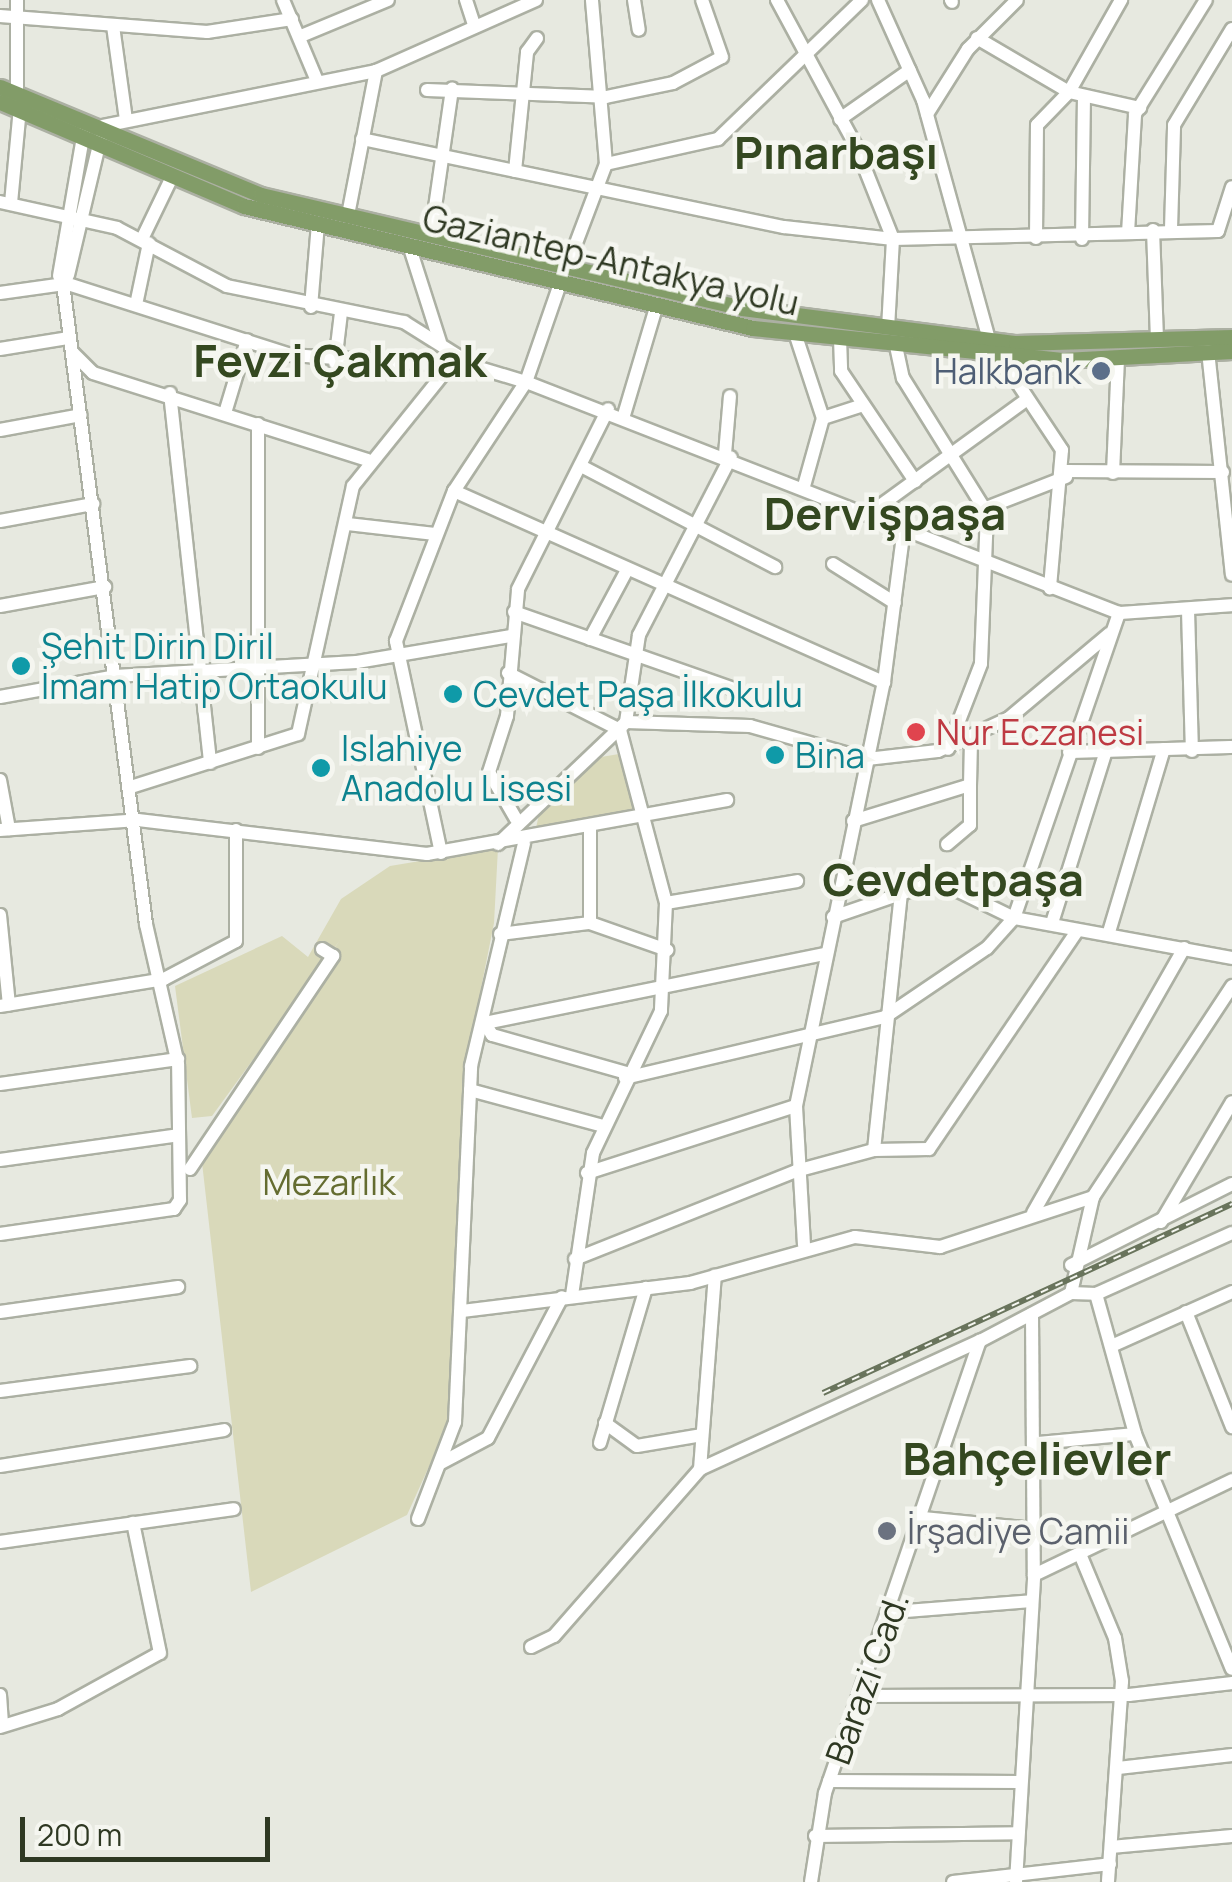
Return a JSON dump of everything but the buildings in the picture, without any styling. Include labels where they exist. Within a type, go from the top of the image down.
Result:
[{"type":"main road","name":"Gaziantep-Antakya yolu","points":[[8,89],[262,195],[742,308],[989,340],[1232,338]]},
{"type":"main road","name":"Gaziantep-Antakya yolu","points":[[0,102],[81,135],[99,128]]},
{"type":"main road","name":"Gaziantep-Antakya yolu","points":[[99,128],[172,177],[318,224],[560,284],[795,333],[998,356],[1118,359],[1232,351]]},
{"type":"street","points":[[283,0],[302,36],[317,81]]},
{"type":"street","points":[[302,36],[388,0]]},
{"type":"street","points":[[466,0],[474,27]]},
{"type":"street","points":[[71,214],[99,128],[376,71],[518,3],[536,0]]},
{"type":"street","points":[[567,267],[606,164],[606,97],[592,0]]},
{"type":"street","points":[[634,0],[640,30]]},
{"type":"street","points":[[426,90],[606,97],[673,83],[722,57],[702,0]]},
{"type":"street","points":[[777,0],[840,119],[893,239],[888,328]]},
{"type":"street","points":[[606,164],[718,139],[801,50],[862,0]]},
{"type":"street","points":[[878,0],[927,114],[989,340],[1025,401],[1052,429],[1066,474],[1050,588]]},
{"type":"street","points":[[927,114],[978,38],[1017,0]]},
{"type":"street","points":[[1036,238],[1035,132],[1069,92],[1121,0]]},
{"type":"street","points":[[1128,233],[1140,108],[1206,0]]},
{"type":"street","points":[[0,16],[17,7],[112,26],[207,32],[292,19]]},
{"type":"street","points":[[8,89],[17,7]]},
{"type":"street","points":[[112,26],[126,120]]},
{"type":"street","points":[[1171,229],[1174,126],[1232,30]]},
{"type":"street","points":[[515,171],[524,92],[537,38]]},
{"type":"street","points":[[978,38],[1069,92],[1140,108]]},
{"type":"street","points":[[840,119],[910,70]]},
{"type":"street","points":[[348,216],[376,71]]},
{"type":"street","points":[[431,235],[452,89]]},
{"type":"street","points":[[1082,239],[1084,96]]},
{"type":"street","points":[[20,108],[5,203],[71,214],[146,241],[227,286],[311,307],[404,322],[476,368]]},
{"type":"street","points":[[0,1234],[174,1209],[178,1059],[164,980],[146,924],[138,820],[63,280],[81,135]]},
{"type":"street","points":[[362,139],[598,188],[893,239],[961,242],[1082,239],[1171,229],[1218,232],[1232,187]]},
{"type":"street","points":[[136,300],[146,241],[172,177]]},
{"type":"street","points":[[311,307],[318,224]]},
{"type":"street","points":[[1154,230],[1157,340]]},
{"type":"street","points":[[409,246],[440,342]]},
{"type":"street","points":[[0,294],[63,280],[136,300],[248,340],[335,363],[476,368],[624,415],[870,513],[986,564],[1119,613],[1232,604]]},
{"type":"street","points":[[440,853],[395,653],[435,534],[454,492],[526,382],[560,284]]},
{"type":"street","points":[[624,415],[657,304]]},
{"type":"street","points":[[335,363],[341,313]]},
{"type":"street","points":[[795,333],[823,418],[804,486]]},
{"type":"street","points":[[840,338],[839,368],[860,406],[915,481]]},
{"type":"street","points":[[225,413],[248,340]]},
{"type":"street","points":[[0,349],[70,345]]},
{"type":"street","points":[[70,345],[93,373],[170,393],[368,460]]},
{"type":"street","points":[[896,346],[903,378],[956,454],[986,508],[981,664],[948,749]]},
{"type":"street","points":[[1208,350],[1228,492],[1232,575]]},
{"type":"street","points":[[1112,472],[1118,359]]},
{"type":"street","points":[[131,786],[298,734],[318,664],[347,524],[368,460],[448,368]]},
{"type":"street","points":[[170,393],[210,763]]},
{"type":"street","points":[[442,1463],[488,1438],[567,1297],[587,1173],[603,1126],[665,990],[666,903],[650,817],[623,726],[632,658],[728,455],[730,396]]},
{"type":"street","points":[[870,513],[1025,401]]},
{"type":"street","points":[[823,418],[860,406]]},
{"type":"street","points":[[516,818],[489,772],[507,716],[514,612],[548,528],[608,410]]},
{"type":"street","points":[[0,430],[81,415]]},
{"type":"street","points":[[258,424],[258,748]]},
{"type":"street","points":[[582,466],[775,567]]},
{"type":"street","points":[[986,508],[1066,474],[1223,472]]},
{"type":"street","points":[[454,492],[548,528],[626,572],[884,682]]},
{"type":"street","points":[[0,521],[92,504]]},
{"type":"street","points":[[347,524],[435,534]]},
{"type":"street","points":[[804,1244],[796,1171],[796,1106],[806,1036],[884,682],[904,527]]},
{"type":"street","points":[[833,564],[895,603]]},
{"type":"street","points":[[590,639],[626,572]]},
{"type":"street","points":[[0,606],[106,587]]},
{"type":"street","points":[[1188,610],[1192,751]]},
{"type":"street","points":[[514,612],[632,658],[739,691]]},
{"type":"street","points":[[485,1023],[492,1035],[628,1076],[734,1046],[806,1036],[885,1017],[1014,918],[1119,613]]},
{"type":"street","points":[[508,673],[623,726],[750,726],[867,759],[948,749],[971,741],[1109,634]]},
{"type":"street","points":[[0,697],[115,676],[256,664],[318,664],[510,636]]},
{"type":"street","points":[[498,844],[516,818],[623,726]]},
{"type":"street","points":[[946,844],[970,824],[971,741]]},
{"type":"street","points":[[1070,752],[1232,747]]},
{"type":"street","points":[[1109,932],[1164,749]]},
{"type":"street","points":[[1052,923],[1106,751]]},
{"type":"street","points":[[0,780],[4,830],[138,820],[440,853],[524,843],[727,800]]},
{"type":"street","points":[[854,821],[970,785]]},
{"type":"street","points":[[0,915],[4,1005],[164,980],[238,938],[236,830]]},
{"type":"street","points":[[590,830],[590,924]]},
{"type":"street","points":[[418,1519],[455,1422],[470,1090],[500,934],[524,843]]},
{"type":"street","points":[[666,903],[797,882]]},
{"type":"street","points":[[833,917],[901,893],[949,883],[1014,918],[1052,923],[1076,933],[1109,932],[1232,958]]},
{"type":"street","points":[[874,1150],[901,893]]},
{"type":"street","points":[[500,934],[590,924],[667,950]]},
{"type":"street","points":[[575,1260],[796,1171],[874,1150],[934,1145],[1076,933]]},
{"type":"street","points":[[1033,1214],[1184,948]]},
{"type":"street","points":[[190,1169],[333,956],[322,949]]},
{"type":"street","points":[[485,1023],[665,990],[824,954]]},
{"type":"street","points":[[1071,1293],[1071,1265],[1092,1196],[1232,986]]},
{"type":"street","points":[[0,1084],[178,1059]]},
{"type":"street","points":[[470,1090],[603,1126]]},
{"type":"street","points":[[1160,1222],[1232,1102]]},
{"type":"street","points":[[587,1173],[796,1106]]},
{"type":"street","points":[[0,1160],[174,1136]]},
{"type":"street","points":[[1071,1265],[1232,1184]]},
{"type":"street","points":[[462,1312],[715,1276],[804,1244],[864,1236],[940,1247],[1092,1196]]},
{"type":"street","points":[[531,1647],[554,1636],[700,1469],[980,1340],[1071,1293],[1096,1294],[1232,1233]]},
{"type":"street","points":[[700,1469],[715,1276]]},
{"type":"street","points":[[0,1312],[178,1287]]},
{"type":"street","points":[[600,1443],[646,1288]]},
{"type":"street","points":[[1116,1344],[1232,1292]]},
{"type":"street","points":[[1096,1294],[1116,1344],[1135,1434],[1231,1666]]},
{"type":"street","points":[[1186,1312],[1226,1390],[1232,1427]]},
{"type":"street","points":[[1016,1876],[1039,1442],[1032,1314]]},
{"type":"street","name":"Barazi Cad.","points":[[811,1882],[815,1836],[829,1781],[893,1612],[980,1340]]},
{"type":"street","points":[[0,1392],[190,1366]]},
{"type":"street","points":[[605,1424],[637,1446],[702,1435]]},
{"type":"street","points":[[0,1466],[224,1430]]},
{"type":"street","points":[[1039,1442],[1135,1434]]},
{"type":"street","points":[[1034,1575],[1232,1480]]},
{"type":"street","points":[[0,1542],[234,1509]]},
{"type":"street","points":[[924,1518],[1035,1529]]},
{"type":"street","points":[[0,1695],[1,1726],[58,1709],[160,1653],[133,1523]]},
{"type":"street","points":[[1080,1554],[1115,1638],[1122,1695],[1108,1882]]},
{"type":"street","points":[[893,1612],[1032,1601]]},
{"type":"street","points":[[864,1696],[1122,1695],[1232,1683]]},
{"type":"street","points":[[1118,1768],[1232,1755]]},
{"type":"street","points":[[829,1781],[1022,1782]]},
{"type":"street","points":[[815,1836],[1018,1832]]},
{"type":"street","points":[[1111,1847],[1232,1836]]},
{"type":"street","points":[[953,1882],[1110,1864]]},
{"type":"green space","points":[[619,754],[639,809],[536,828],[539,814],[601,757]]},
{"type":"green space","name":"Mezarlık","points":[[498,848],[494,923],[464,1074],[451,1418],[407,1515],[251,1592],[200,1145],[340,940],[212,1116],[192,1118],[175,986],[282,936],[308,957],[341,899],[390,866]]},
{"type":"railway","points":[[823,1393],[1232,1204]]},
{"type":"place","name":"Halkbank","points":[[1101,371]]},
{"type":"place","name":"Şehit Dirin Diril İmam Hatip Ortaokulu","points":[[21,666]]},
{"type":"place","name":"Cevdet Paşa İlkokulu","points":[[453,694]]},
{"type":"place","name":"Nur Eczanesi","points":[[916,732]]},
{"type":"place","name":"Bina","points":[[775,755]]},
{"type":"place","name":"Islahiye Anadolu Lisesi","points":[[321,768]]},
{"type":"place","name":"İrşadiye Camii","points":[[887,1531]]},
{"type":"district","name":"Pınarbaşı","points":[[836,153]]},
{"type":"district","name":"Fevzi Çakmak","points":[[340,361]]},
{"type":"district","name":"Dervişpaşa","points":[[885,514]]},
{"type":"district","name":"Cevdetpaşa","points":[[953,880]]},
{"type":"district","name":"Bahçelievler","points":[[1037,1459]]}]
